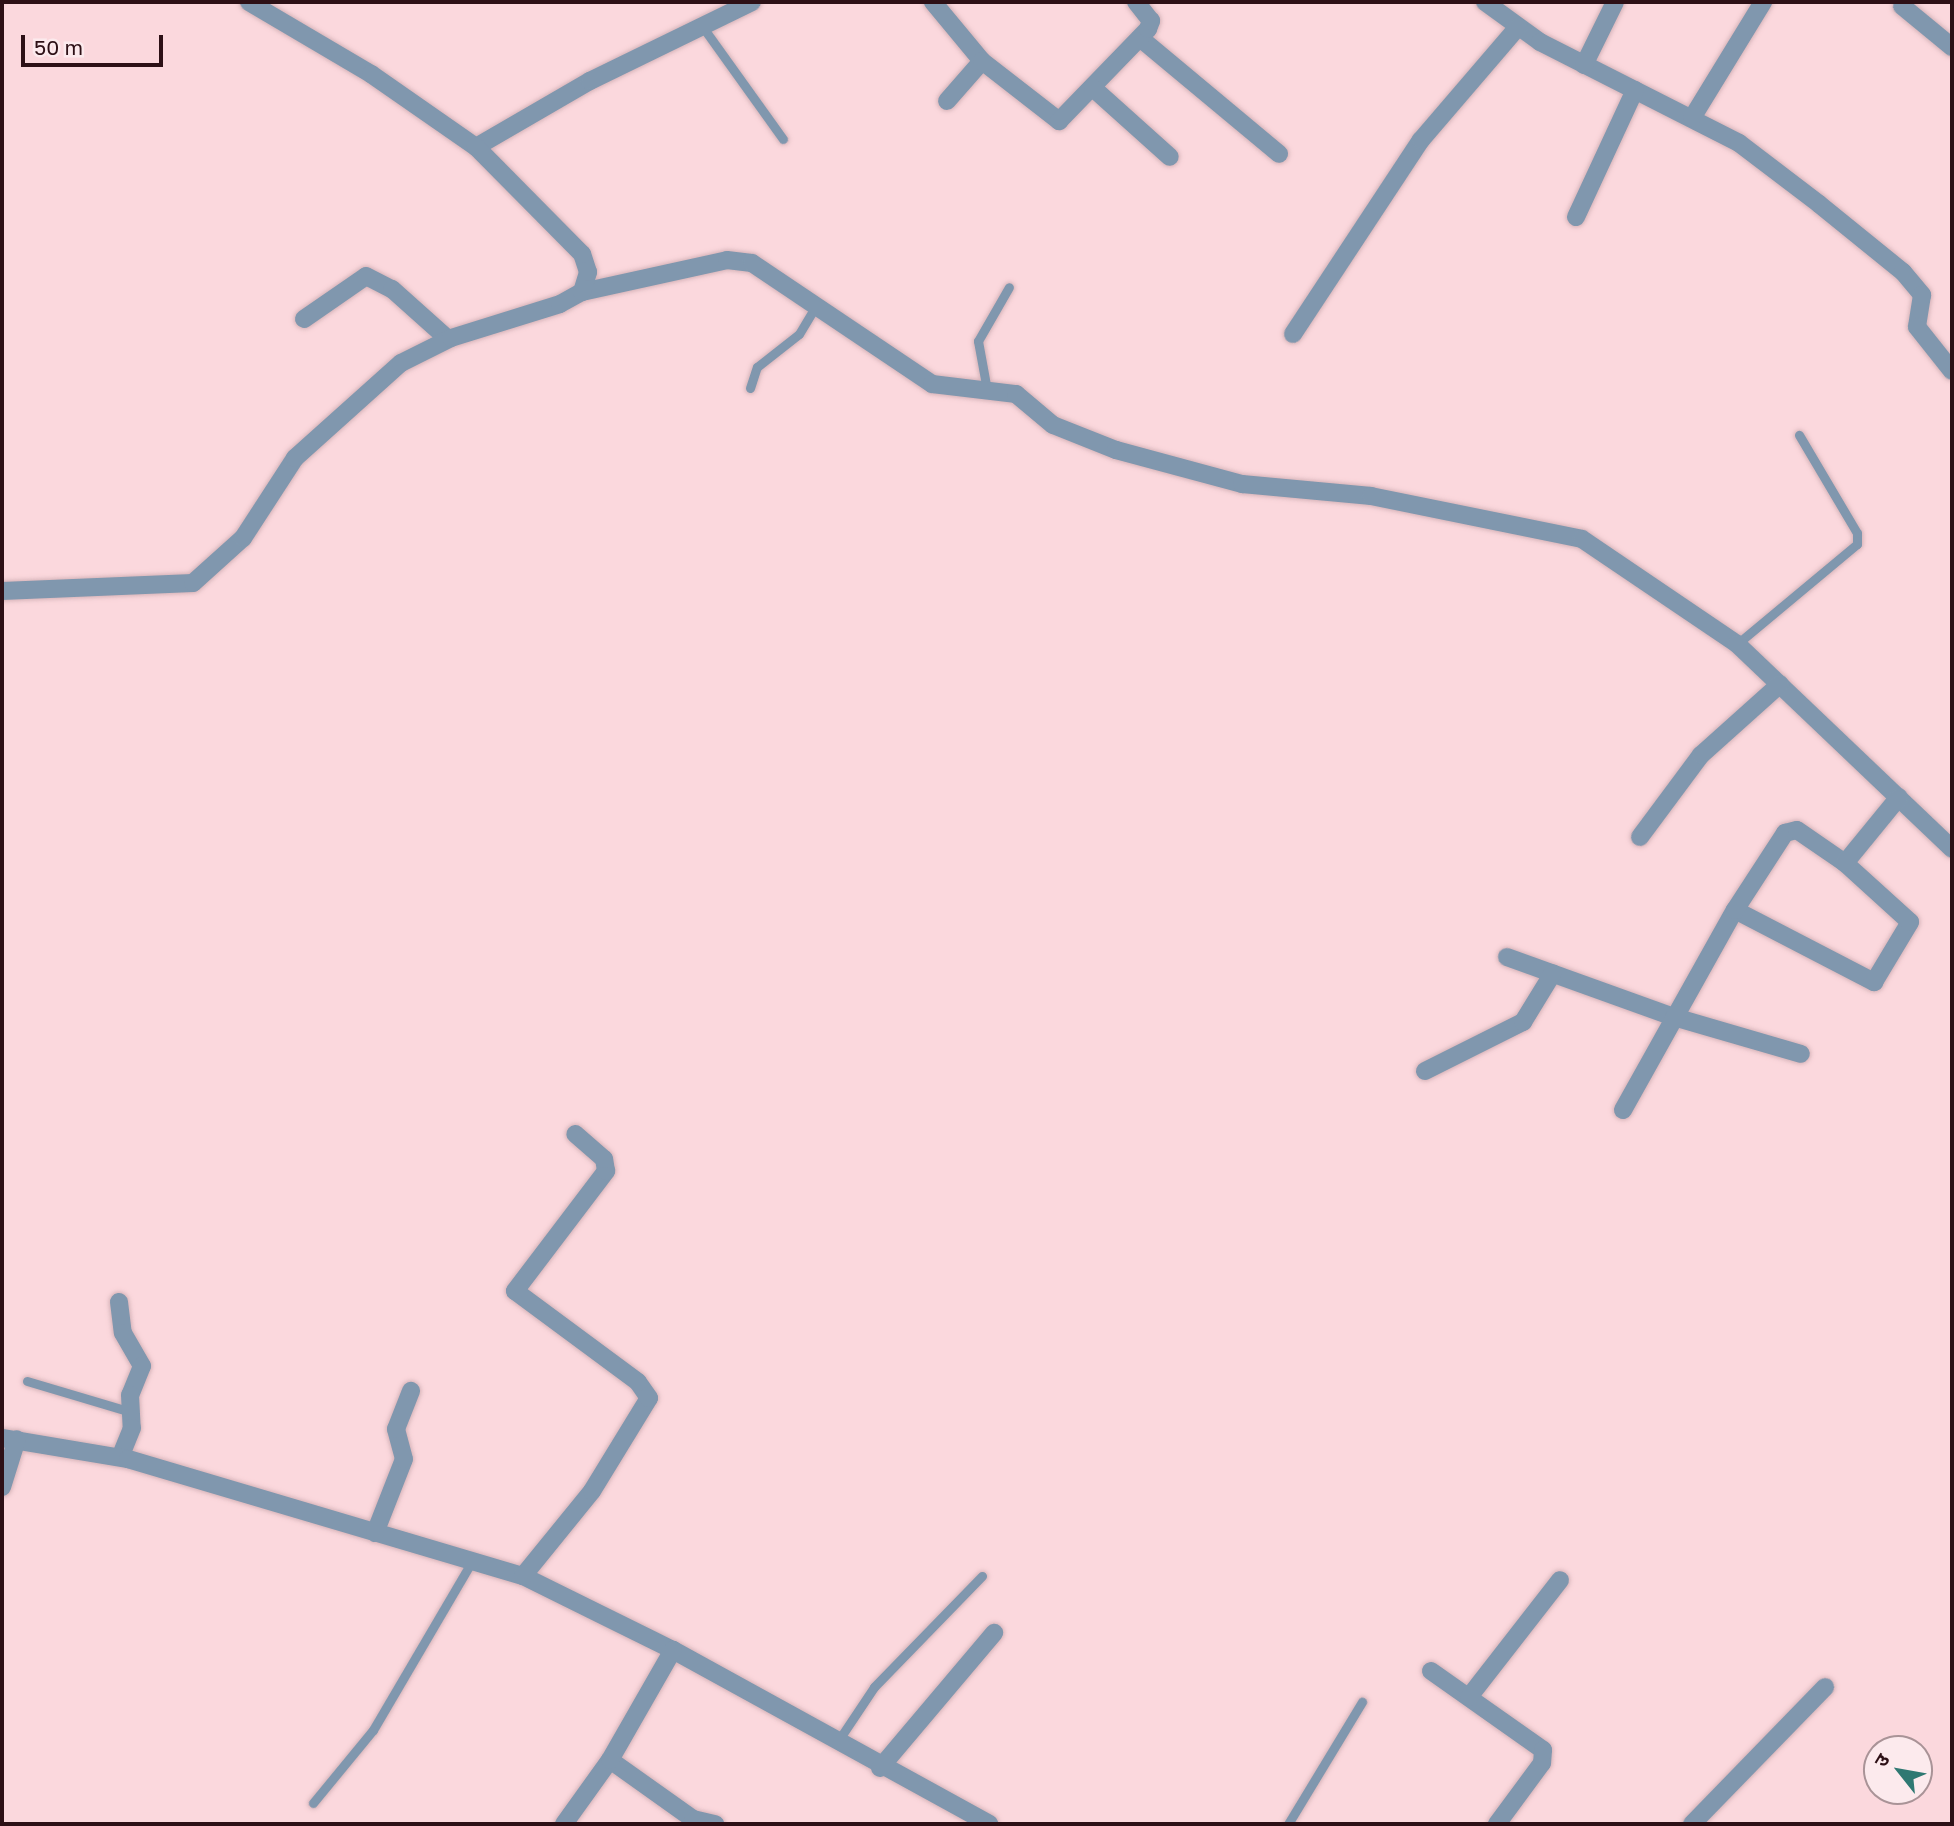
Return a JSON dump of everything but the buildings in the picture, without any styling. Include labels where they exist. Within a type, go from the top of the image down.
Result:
[{"type":"street","points":[[249,2],[371,74],[476,147],[582,254],[588,272],[582,292]]},
{"type":"street","points":[[476,147],[590,80],[752,2]]},
{"type":"street","points":[[933,2],[982,61],[1055,121],[1064,119],[1152,24],[1136,2]]},
{"type":"street","points":[[1485,2],[1518,27],[1584,65],[1739,143],[1903,272],[1923,298],[1917,327],[1952,371]]},
{"type":"street","points":[[1584,65],[1615,2]]},
{"type":"street","points":[[1692,118],[1763,2]]},
{"type":"street","points":[[1902,6],[1952,47]]},
{"type":"street","points":[[1293,334],[1421,140],[1518,27]]},
{"type":"street","points":[[1140,38],[1279,153]]},
{"type":"street","points":[[947,100],[982,61]]},
{"type":"street","points":[[1093,88],[1170,157]]},
{"type":"street","points":[[1576,217],[1634,90]]},
{"type":"street","points":[[2,592],[178,587],[204,577],[243,538],[295,458],[401,363],[448,339],[560,304],[606,282],[741,261],[762,269],[814,309],[932,384],[1016,394],[1053,425],[1096,443],[1242,484],[1371,496],[1582,539],[1737,644],[1952,849]]},
{"type":"street","points":[[304,319],[366,276],[392,289],[448,339]]},
{"type":"street","points":[[1640,837],[1701,755],[1780,684]]},
{"type":"street","points":[[1845,863],[1899,797]]},
{"type":"street","points":[[1623,1110],[1735,910],[1789,830],[1845,863],[1910,922],[1871,983],[1735,910]]},
{"type":"street","points":[[1507,957],[1674,1017],[1801,1054]]},
{"type":"street","points":[[1425,1071],[1523,1022],[1553,973]]},
{"type":"street","points":[[523,1576],[592,1491],[649,1398],[638,1382],[515,1291],[606,1171],[604,1159],[575,1134]]},
{"type":"street","points":[[120,1302],[123,1333],[142,1362],[130,1395],[132,1428],[120,1457]]},
{"type":"street","points":[[374,1533],[404,1459],[396,1429],[411,1391]]},
{"type":"street","points":[[2,1487],[9,1438],[120,1457],[523,1576],[673,1650],[838,1741],[880,1768],[989,1824]]},
{"type":"street","points":[[1469,1697],[1560,1580]]},
{"type":"street","points":[[880,1768],[994,1633]]},
{"type":"street","points":[[564,1824],[610,1760],[673,1650]]},
{"type":"street","points":[[1431,1671],[1543,1750],[1542,1763],[1497,1824]]},
{"type":"street","points":[[1692,1824],[1825,1687]]},
{"type":"street","points":[[610,1760],[693,1819],[715,1824]]},
{"type":"lane","points":[[702,26],[783,139]]},
{"type":"lane","points":[[987,390],[978,341],[1009,286]]},
{"type":"lane","points":[[750,387],[757,367],[799,334],[814,309]]},
{"type":"lane","points":[[1737,644],[1857,544],[1857,533],[1799,435]]},
{"type":"lane","points":[[27,1381],[131,1412]]},
{"type":"lane","points":[[313,1803],[373,1730],[472,1562]]},
{"type":"lane","points":[[838,1741],[874,1687],[982,1576]]},
{"type":"lane","points":[[1288,1824],[1362,1702]]}]
